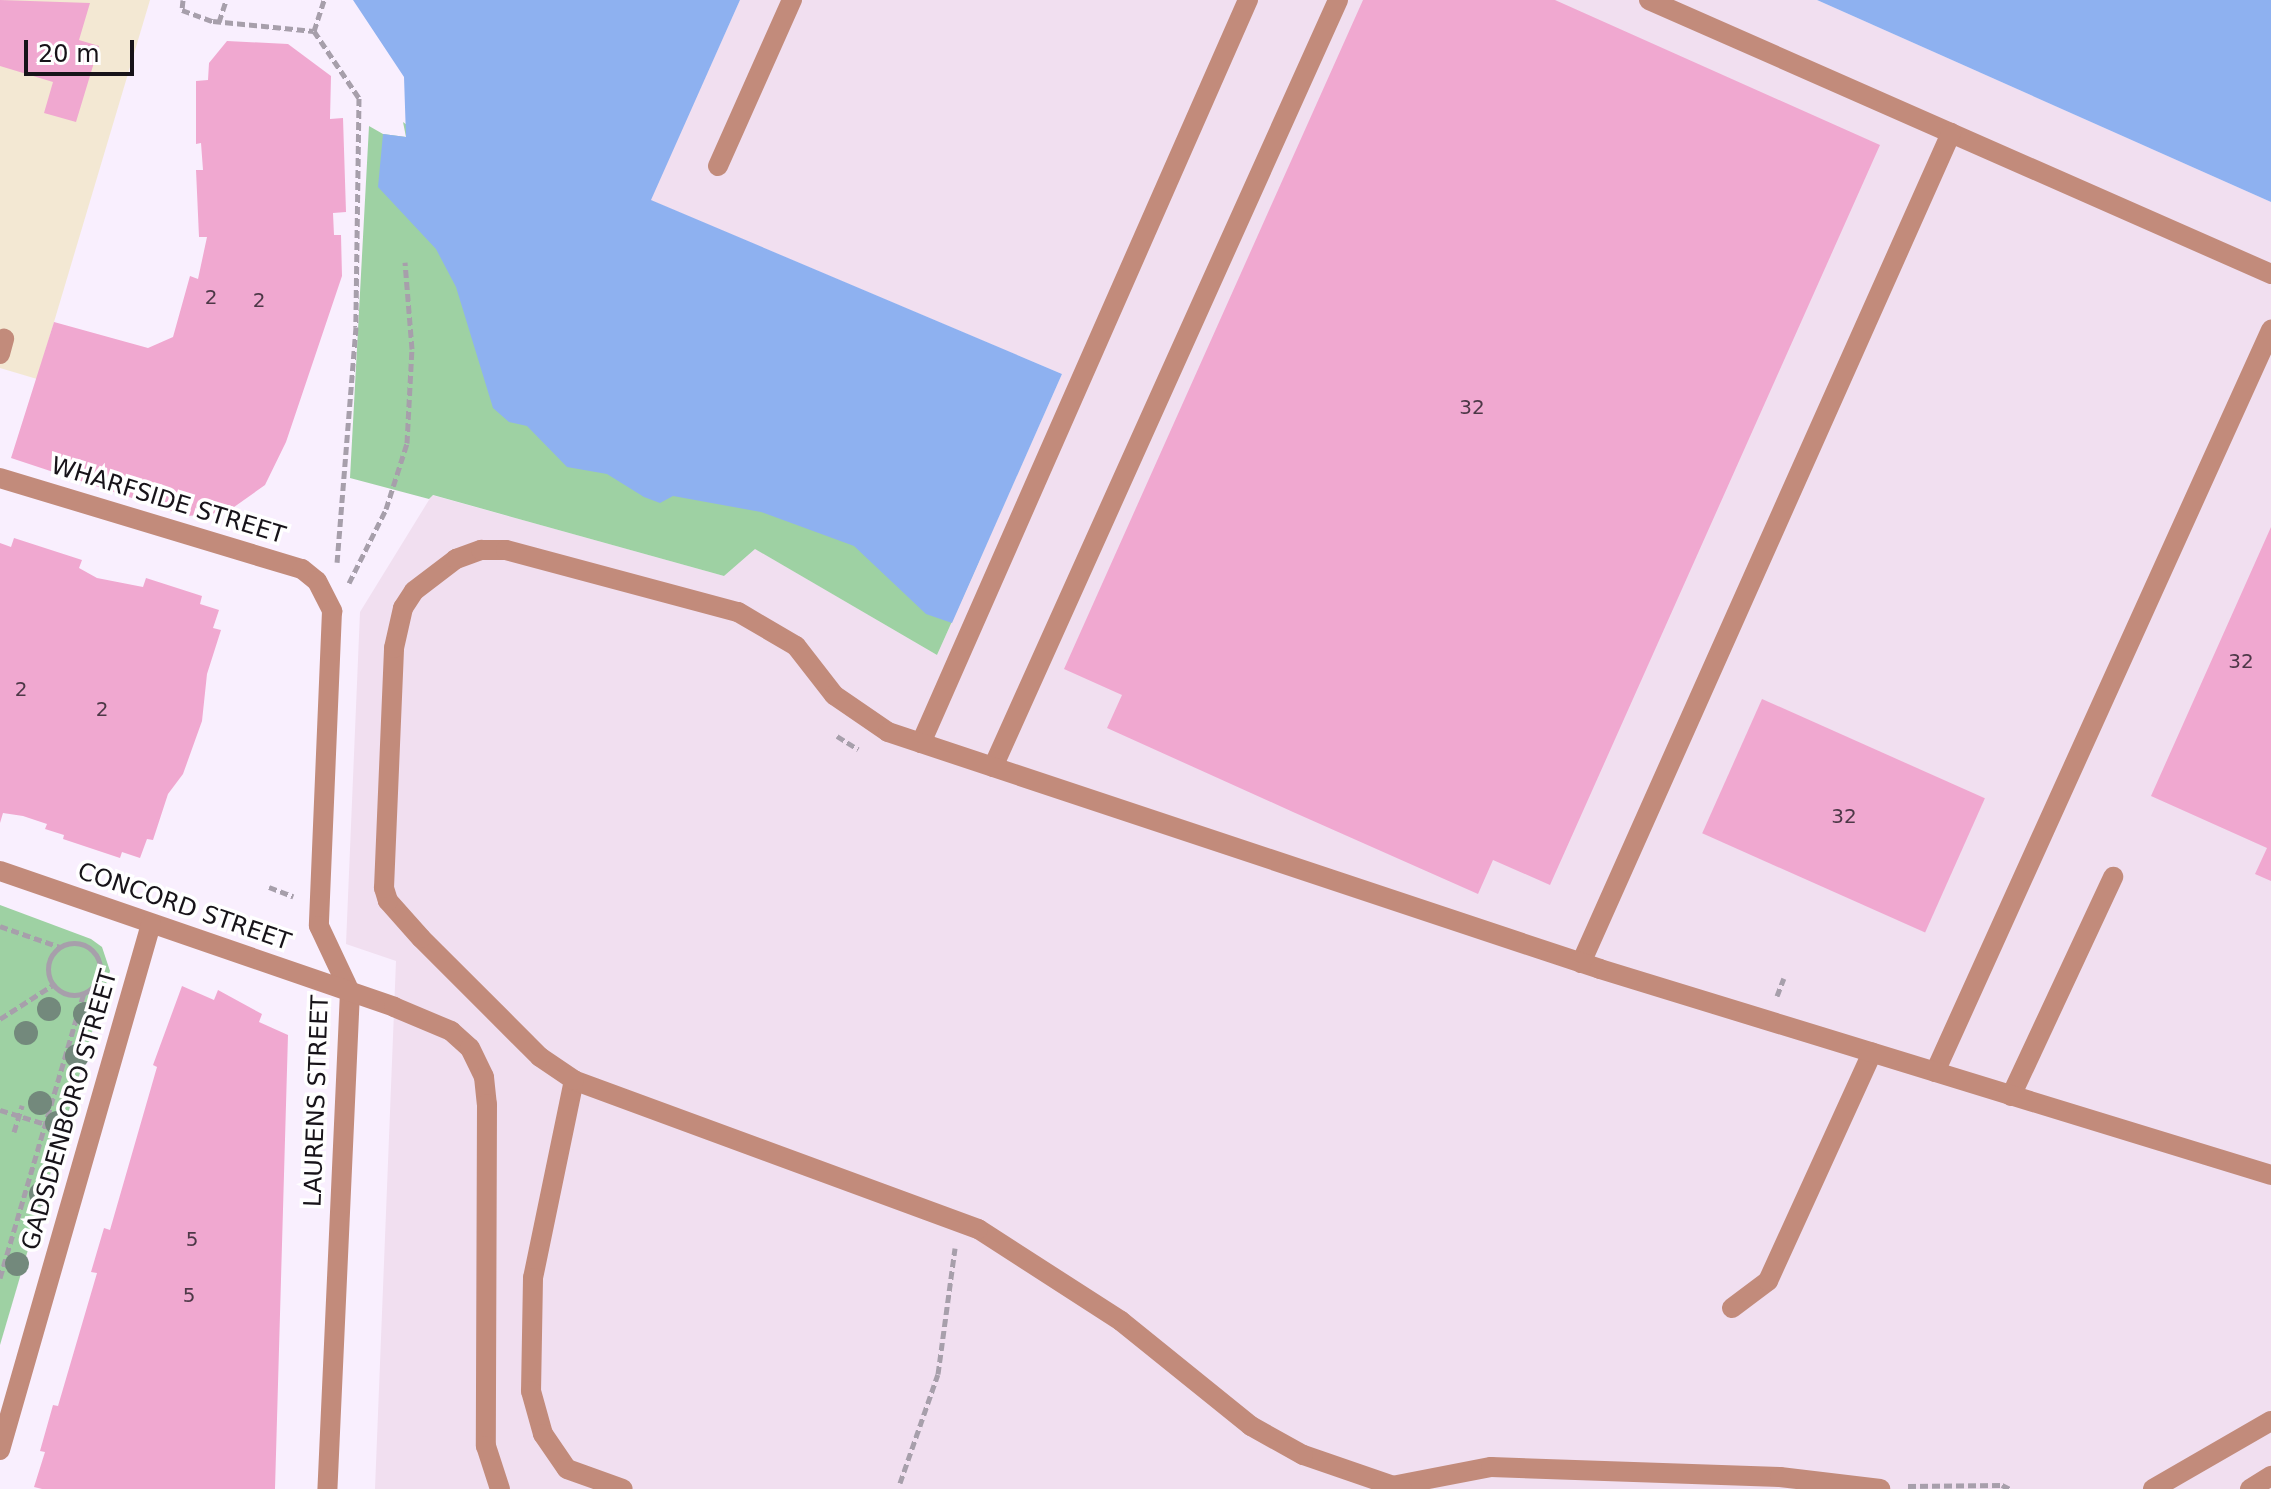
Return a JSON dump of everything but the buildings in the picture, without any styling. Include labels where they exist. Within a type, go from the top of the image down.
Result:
[{"type":"street","points":[[718,166],[792,0]]},
{"type":"street","points":[[921,743],[1248,0]]},
{"type":"street","points":[[993,767],[1338,0]]},
{"type":"street","points":[[1649,0],[2271,274]]},
{"type":"street","points":[[1581,963],[1951,133]]},
{"type":"street","points":[[1935,1072],[2271,330]]},
{"type":"street","name":"WHARFSIDE STREET","points":[[0,478],[285,562],[325,595]]},
{"type":"street","points":[[1880,1489],[1780,1477],[1491,1467],[1397,1487],[1303,1455],[1251,1426],[1121,1321],[1022,1253],[956,1221],[574,1080],[540,1057],[388,901],[383,878],[394,648],[403,608],[434,572],[481,550],[536,555],[727,609],[770,627],[796,646],[834,695],[860,717],[921,743],[1581,963],[2271,1175]]},
{"type":"street","name":"LAURENS STREET","points":[[325,595],[319,926],[350,992],[327,1489]]},
{"type":"street","name":"CONCORD STREET","points":[[0,871],[350,992],[451,1031],[470,1048],[484,1077],[486,1446],[500,1489]]},
{"type":"street","points":[[2011,1096],[2113,877]]},
{"type":"street","name":"GADSDENBORO STREET","points":[[0,1450],[151,924]]},
{"type":"street","points":[[1732,1308],[1768,1281],[1872,1053]]},
{"type":"street","points":[[574,1080],[533,1278],[531,1391],[543,1434],[567,1469],[623,1489]]},
{"type":"street","points":[[2136,1489],[2159,1486],[2271,1421]]},
{"type":"street","points":[[2250,1489],[2271,1476]]},
{"type":"path","points":[[183,0],[182,10],[219,22],[314,31]]},
{"type":"path","points":[[219,22],[226,0]]},
{"type":"path","points":[[314,31],[324,0]]},
{"type":"path","points":[[314,31],[359,98],[362,128],[356,327],[336,563],[325,595]]},
{"type":"path","points":[[325,595],[366,556],[403,461],[412,349],[405,262]]},
{"type":"path","points":[[269,887],[293,896]]},
{"type":"path","points":[[0,926],[60,947]]},
{"type":"path","points":[[0,1278],[84,993],[99,973],[97,957],[76,942],[60,947],[49,960],[53,985],[67,994],[84,993]]},
{"type":"path","points":[[0,1019],[53,985]]},
{"type":"path","points":[[14,1132],[22,1105]]},
{"type":"path","points":[[0,1110],[45,1124]]},
{"type":"path","points":[[900,1483],[941,1359],[956,1221]]},
{"type":"shaded area","points":[[0,0],[150,0],[37,379],[0,368]]},
{"type":"shaded area","points":[[740,0],[1817,0],[2271,202],[2271,1489],[375,1489],[396,961],[346,944],[360,612],[432,495],[724,576],[754,548],[937,655],[1062,374],[650,200]]},
{"type":"green space","points":[[403,122],[979,561],[937,655],[755,549],[724,576],[433,495],[429,499],[350,478],[369,126],[383,134],[406,137]]},
{"type":"green space","points":[[0,905],[91,939],[102,947],[110,971],[0,1345]]},
{"type":"water","points":[[353,0],[740,0],[651,200],[1062,374],[952,623],[926,614],[854,546],[761,512],[673,496],[660,503],[644,497],[607,474],[567,467],[527,426],[509,422],[493,408],[456,287],[436,249],[378,187],[383,134],[406,137],[404,77]]},
{"type":"water","points":[[1817,0],[2271,0],[2271,202]]}]
